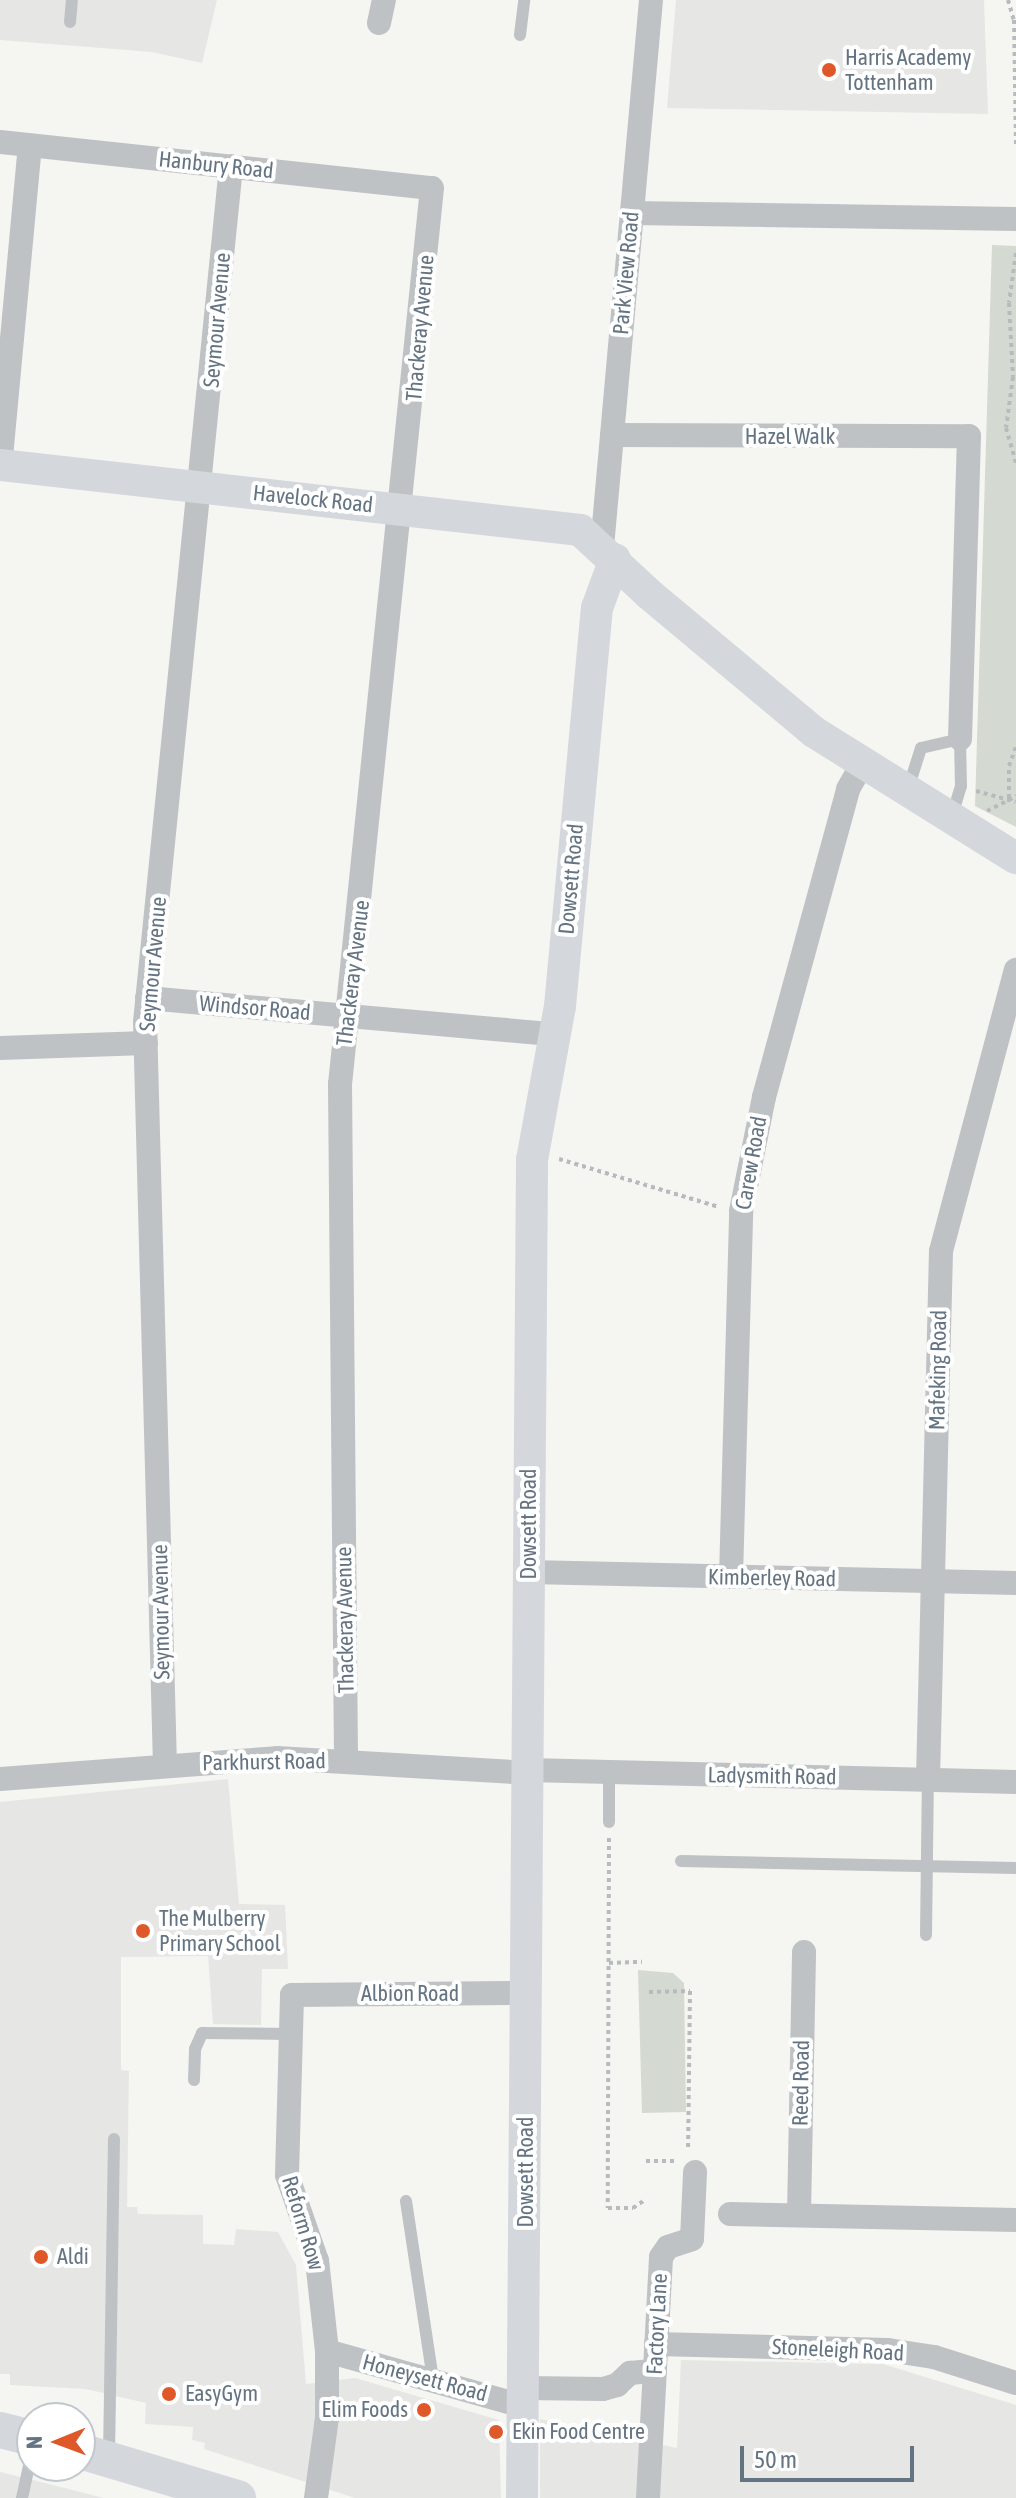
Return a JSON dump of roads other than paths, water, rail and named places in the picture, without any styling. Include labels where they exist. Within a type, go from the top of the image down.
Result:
[{"type":"main road","points":[[96,2455],[238,2498]]},
{"type":"street","name":"Park View Road","points":[[609,553],[612,435],[651,0]]},
{"type":"street","name":"Hanbury Road","points":[[0,142],[432,188]]},
{"type":"street","points":[[0,466],[30,145]]},
{"type":"street","name":"Seymour Avenue","points":[[165,1766],[147,998],[202,487],[231,166]]},
{"type":"street","name":"Thackeray Avenue","points":[[346,1761],[340,1093],[403,508],[432,188]]},
{"type":"street","points":[[631,213],[1010,219]]},
{"type":"street","name":"Hazel Walk","points":[[612,435],[969,436],[960,739]]},
{"type":"street","name":"Havelock Road","points":[[0,466],[570,527],[609,553]]},
{"type":"street","points":[[609,553],[649,594],[862,765],[1016,858]]},
{"type":"street","name":"Dowsett Road","points":[[522,2498],[532,1151],[554,1034],[597,608],[609,553]]},
{"type":"street","name":"Carew Road","points":[[731,1577],[741,1211],[764,1097],[848,789],[862,765]]},
{"type":"street","name":"Mafeking Road","points":[[928,1779],[941,1251],[1016,970]]},
{"type":"street","name":"Windsor Road","points":[[147,998],[554,1034]]},
{"type":"street","points":[[0,1048],[146,1043]]},
{"type":"street","name":"Kimberley Road","points":[[529,1572],[1016,1583]]},
{"type":"street","name":"Parkhurst Road","points":[[0,1779],[277,1758],[528,1772]]},
{"type":"street","name":"Ladysmith Road","points":[[528,1772],[1016,1782]]},
{"type":"street","name":"Reed Road","points":[[799,2215],[804,1952]]},
{"type":"street","name":"Albion Road","points":[[292,1995],[527,1993]]},
{"type":"street","name":"Reform Row","points":[[292,1995],[287,2175],[317,2261],[327,2351],[327,2418],[316,2498]]},
{"type":"street","name":"Factory Lane","points":[[648,2491],[661,2257],[668,2247],[692,2239],[695,2172]]},
{"type":"street","points":[[730,2214],[1016,2220]]},
{"type":"street","name":"Stoneleigh Road","points":[[656,2344],[923,2355],[1016,2383]]},
{"type":"street","name":"Honeysett Road","points":[[327,2351],[433,2380],[524,2397],[603,2389],[617,2385],[630,2373],[655,2371]]},
{"type":"lane","points":[[70,22],[72,0]]},
{"type":"lane","points":[[520,35],[524,0]]},
{"type":"lane","points":[[907,792],[921,748],[960,739],[961,786],[949,820]]},
{"type":"lane","points":[[609,1772],[609,1822]]},
{"type":"lane","points":[[926,1935],[928,1779]]},
{"type":"lane","points":[[681,1861],[1016,1868]]},
{"type":"lane","points":[[194,2080],[195,2049],[202,2033],[291,2034]]},
{"type":"lane","points":[[96,2438],[114,2139]]},
{"type":"lane","points":[[406,2201],[433,2380]]},
{"type":"place","name":"Harris Academy Tottenham","points":[[829,70]]},
{"type":"place","name":"The Mulberry Primary School","points":[[143,1931]]},
{"type":"place","name":"Aldi","points":[[41,2257]]},
{"type":"place","name":"EasyGym","points":[[169,2394]]},
{"type":"place","name":"Elim Foods","points":[[424,2410]]},
{"type":"place","name":"Ekin Food Centre","points":[[496,2432]]}]
